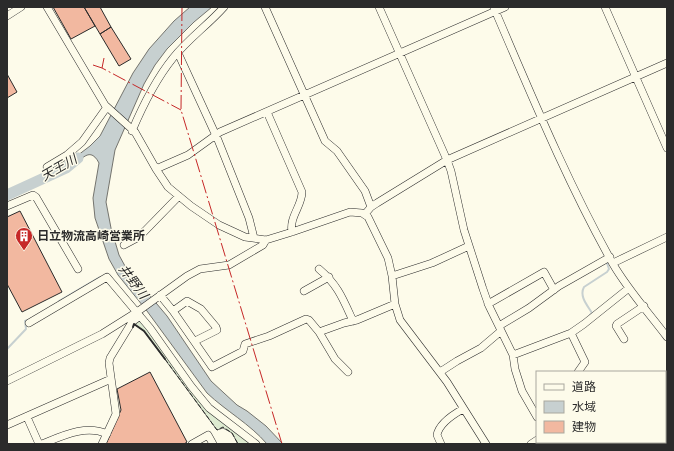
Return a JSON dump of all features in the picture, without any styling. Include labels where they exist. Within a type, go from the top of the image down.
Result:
[{"type":"street","points":[[7,16],[21,7]]},
{"type":"street","points":[[47,7],[108,108],[136,135],[168,187],[191,206],[219,225],[245,237],[266,240],[350,212],[365,214],[371,221],[386,252],[392,276],[395,304],[400,320],[440,372],[486,444]]},
{"type":"street","points":[[131,130],[140,110],[161,74],[178,52],[224,7]]},
{"type":"street","points":[[265,7],[325,141],[337,151],[365,191],[371,207]]},
{"type":"street","points":[[379,7],[447,160],[451,171],[459,212],[488,304],[513,355],[522,392],[536,415]]},
{"type":"street","points":[[156,169],[188,155],[215,134],[399,53],[494,9],[505,7]]},
{"type":"street","points":[[605,7],[667,148]]},
{"type":"street","points":[[494,9],[563,164],[611,260],[629,288],[667,337]]},
{"type":"street","points":[[178,52],[215,134],[249,218],[254,238]]},
{"type":"street","points":[[365,214],[371,207],[447,160],[667,63]]},
{"type":"street","points":[[47,167],[67,155],[82,142],[108,108]]},
{"type":"street","points":[[267,112],[302,192],[302,198],[293,219],[292,232]]},
{"type":"street","points":[[7,206],[32,195],[36,197],[78,269]]},
{"type":"street","points":[[124,245],[139,237],[179,196]]},
{"type":"street","points":[[440,372],[481,348],[500,328],[554,290],[611,260],[667,237]]},
{"type":"street","points":[[102,444],[116,414],[109,363],[110,358],[139,313],[160,295],[187,276],[200,269],[229,265],[258,249],[266,240]]},
{"type":"street","points":[[392,276],[426,265],[469,246]]},
{"type":"street","points":[[319,269],[329,277],[340,291],[354,321]]},
{"type":"street","points":[[488,304],[544,272],[554,290]]},
{"type":"street","points":[[29,323],[107,277],[139,313],[191,386],[209,408],[256,444]]},
{"type":"street","points":[[304,291],[329,277]]},
{"type":"street","points":[[513,355],[571,333],[629,288]]},
{"type":"street","points":[[160,295],[195,341],[212,367],[243,350],[245,344],[269,336],[306,319],[319,332],[331,352],[348,372]]},
{"type":"street","points":[[173,311],[186,302],[201,309],[216,327],[217,330],[195,341]]},
{"type":"street","points":[[319,332],[354,321],[395,304]]},
{"type":"street","points":[[624,339],[616,326],[644,306]]},
{"type":"street","points":[[7,381],[85,343],[139,313]]},
{"type":"street","points":[[571,333],[585,362],[579,371]]},
{"type":"street","points":[[7,425],[111,379]]},
{"type":"street","points":[[441,444],[437,435],[439,430],[463,409]]},
{"type":"street","points":[[27,417],[39,444]]},
{"type":"street","points":[[42,444],[60,436],[87,430],[107,434]]},
{"type":"street","points":[[192,444],[208,435],[213,444]]},
{"type":"green space","points":[[137,321],[140,321],[150,332],[188,386],[251,444],[238,444],[232,433],[223,428],[217,430],[144,331],[134,324]]},
{"type":"water","name":"井野川","points":[[190,7],[212,7],[194,22],[167,49],[155,65],[144,84],[115,150],[106,202],[111,228],[119,255],[125,266],[167,316],[211,381],[237,405],[266,426],[283,444],[267,444],[253,430],[207,393],[147,311],[118,275],[109,259],[95,218],[93,198],[99,163],[95,157],[87,155],[71,167],[66,168],[69,162],[90,146],[100,136],[133,73],[149,49],[174,21]]},
{"type":"building","points":[[53,7],[84,7],[95,26],[71,39]]},
{"type":"building","points":[[84,7],[100,7],[111,27],[100,34]]},
{"type":"building","points":[[111,27],[131,59],[119,66],[100,34]]},
{"type":"building","points":[[7,74],[17,92],[7,98]]},
{"type":"building","name":"日立物流高崎営業所","points":[[20,211],[62,292],[22,312],[7,284],[7,217]]},
{"type":"building","points":[[150,372],[187,442],[184,444],[106,444],[121,410],[117,389]]},
{"type":"waterway","name":"天王川","points":[[7,195],[66,168],[78,158]]},
{"type":"waterway","points":[[590,315],[592,313],[584,300],[582,294],[583,290],[584,287],[607,272],[609,269],[606,260]]},
{"type":"waterway","points":[[59,301],[100,277]]},
{"type":"waterway","points":[[7,349],[26,329],[25,321],[28,320]]},
{"type":"fence","points":[[165,359],[217,430],[223,427],[232,433],[238,444]]},
{"type":"wall","points":[[133,327],[134,324],[144,331],[165,359]]},
{"type":"power","points":[[182,7],[181,110],[282,444]]},
{"type":"power","points":[[102,68],[104,58]]},
{"type":"power","points":[[93,65],[102,68],[181,110]]},
{"type":"place","name":"日立物流高崎営業所","points":[[24,251]]}]
